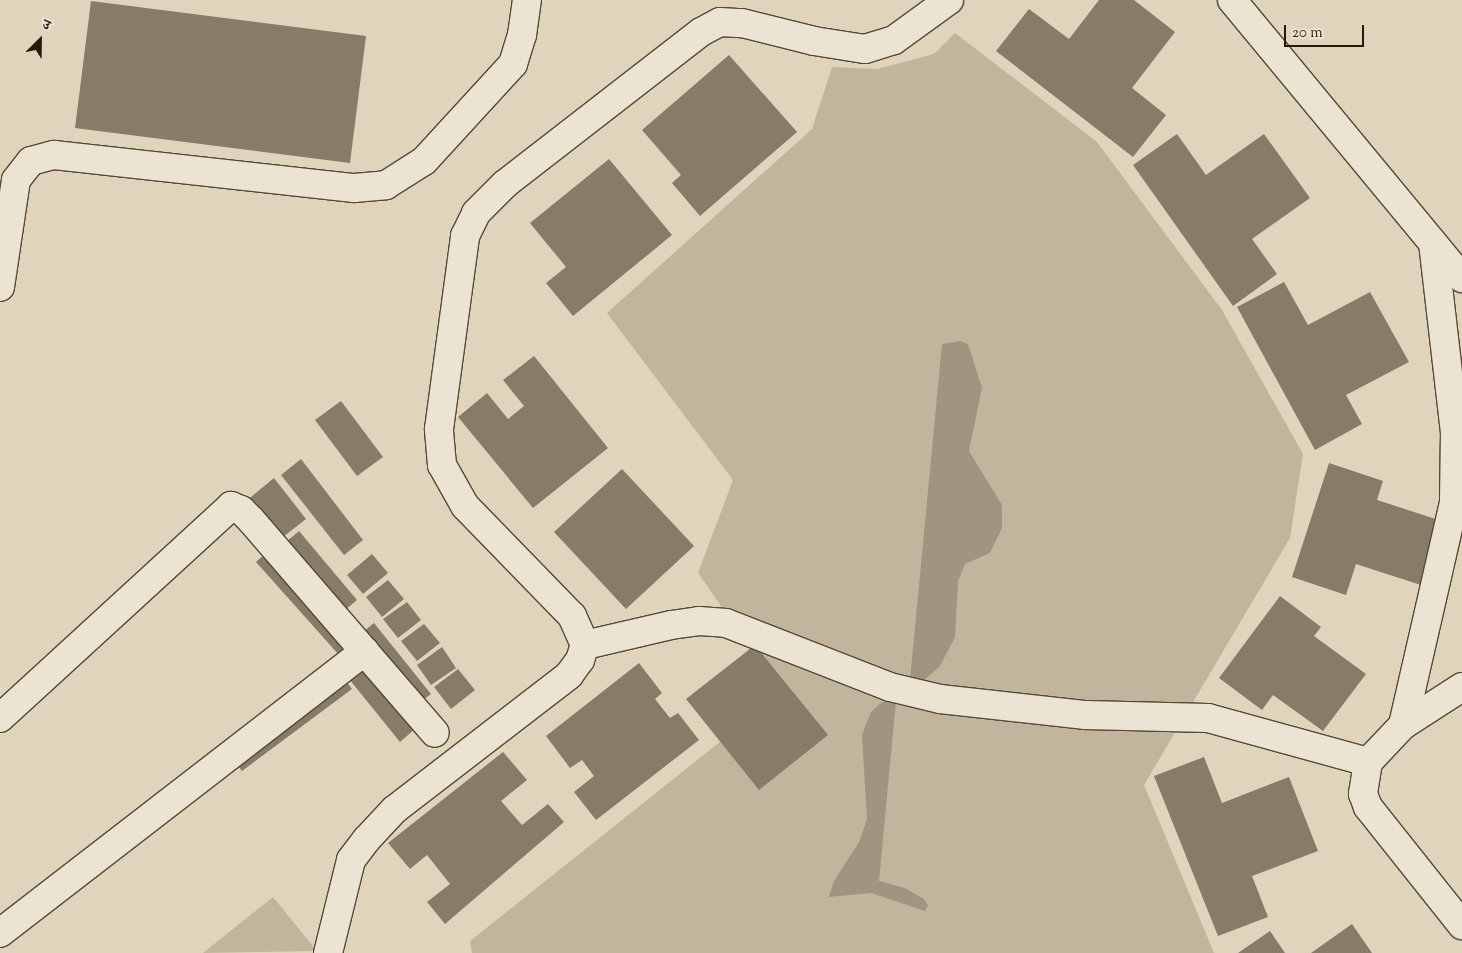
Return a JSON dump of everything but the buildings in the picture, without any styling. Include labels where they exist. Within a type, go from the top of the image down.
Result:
[{"type":"street","points":[[0,287],[5,210],[16,180],[31,161],[54,155],[354,188],[386,185],[424,161],[513,64],[522,35],[527,0]]},
{"type":"street","points":[[328,953],[351,860],[367,839],[394,810],[569,675],[580,660],[585,645],[572,616],[465,506],[442,466],[439,429],[466,236],[476,213],[505,184],[701,32],[720,22],[742,23],[814,41],[866,49],[894,40],[949,0]]},
{"type":"street","points":[[1232,0],[1462,278]]},
{"type":"street","points":[[1403,725],[1454,502],[1455,433],[1433,243]]},
{"type":"street","points":[[0,718],[231,506],[241,510],[251,520],[434,733]]},
{"type":"street","points":[[585,645],[671,625],[699,621],[726,623],[890,688],[940,699],[1086,715],[1208,718],[1368,762]]},
{"type":"street","points":[[0,933],[365,651]]},
{"type":"street","points":[[1462,686],[1403,725],[1368,762],[1364,794],[1368,807],[1462,925]]},
{"type":"shaded area","points":[[955,33],[1097,142],[1222,310],[1303,454],[1290,538],[1144,785],[1214,953],[472,953],[470,941],[750,718],[763,666],[698,573],[733,480],[607,313],[812,129],[832,67],[877,69],[934,54]]},
{"type":"shaded area","points":[[960,341],[968,344],[982,388],[969,451],[1002,505],[1002,528],[990,553],[965,564],[958,581],[955,637],[940,666],[923,681],[910,680],[942,344]]},
{"type":"shaded area","points":[[896,701],[879,881],[905,888],[924,899],[928,905],[925,911],[871,893],[829,897],[834,881],[859,842],[867,819],[862,735],[871,712],[882,702]]},
{"type":"shaded area","points":[[273,897],[317,951],[203,953]]}]
